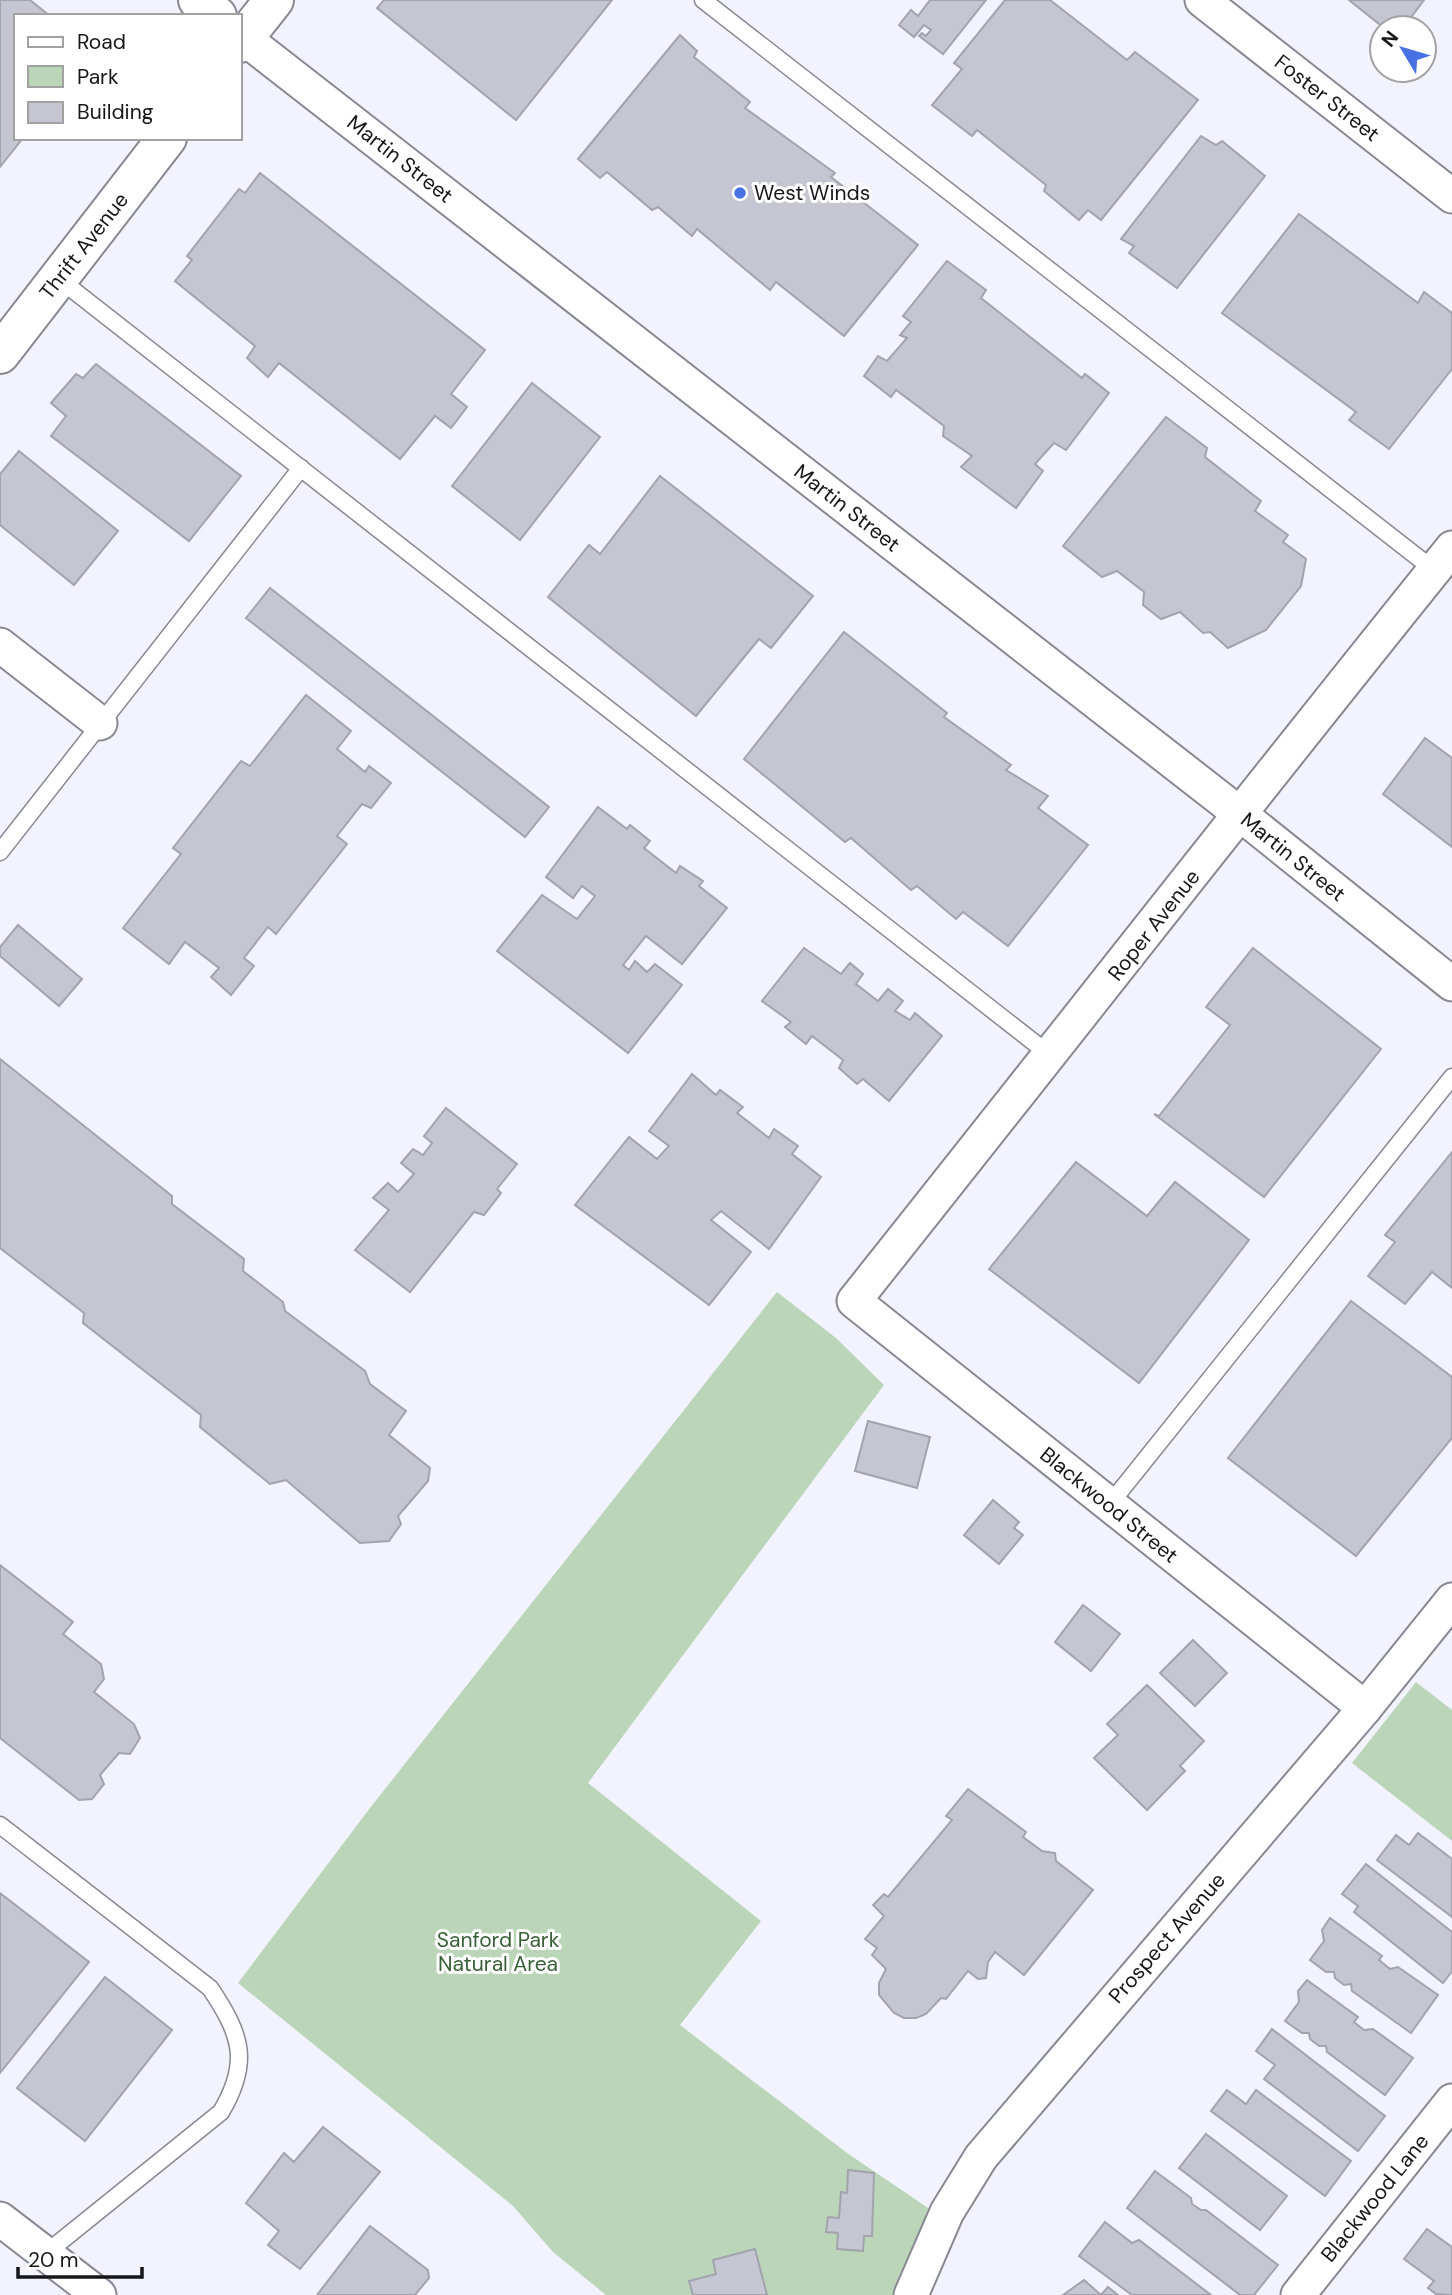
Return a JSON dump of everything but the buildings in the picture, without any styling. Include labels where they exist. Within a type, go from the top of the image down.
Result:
[{"type":"street","name":"Martin Street","points":[[198,0],[214,14]]},
{"type":"street","points":[[242,27],[274,0]]},
{"type":"street","name":"Foster Street","points":[[1202,0],[1452,196]]},
{"type":"street","name":"Martin Street","points":[[242,38],[1240,814],[1452,984]]},
{"type":"street","name":"Thrift Avenue","points":[[0,354],[165,140]]},
{"type":"street","name":"Roper Avenue","points":[[854,1301],[1443,559]]},
{"type":"street","points":[[0,645],[100,723]]},
{"type":"street","name":"Blackwood Street","points":[[854,1301],[1365,1708]]},
{"type":"street","name":"Prospect Avenue","points":[[911,2295],[947,2212],[981,2157],[1365,1708],[1452,1600]]},
{"type":"street","name":"Blackwood Lane","points":[[1298,2295],[1452,2101]]},
{"type":"street","points":[[0,2219],[46,2254],[80,2289]]},
{"type":"lane","points":[[703,0],[1443,559]]},
{"type":"lane","points":[[59,279],[1050,1055]]},
{"type":"lane","points":[[0,852],[302,468]]},
{"type":"lane","points":[[1109,1505],[1452,1077]]},
{"type":"lane","points":[[0,1825],[210,1988],[230,2018],[239,2053],[237,2084],[221,2112],[46,2254]]},
{"type":"green space","name":"Sanford Park Natural Area","points":[[777,1292],[836,1338],[884,1385],[588,1783],[761,1921],[680,2025],[847,2153],[934,2212],[893,2295],[606,2295],[553,2252],[513,2206],[238,1983],[370,1808]]},
{"type":"green space","points":[[1416,1682],[1452,1710],[1452,1841],[1352,1763]]},
{"type":"place","name":"West Winds","points":[[740,193]]}]
